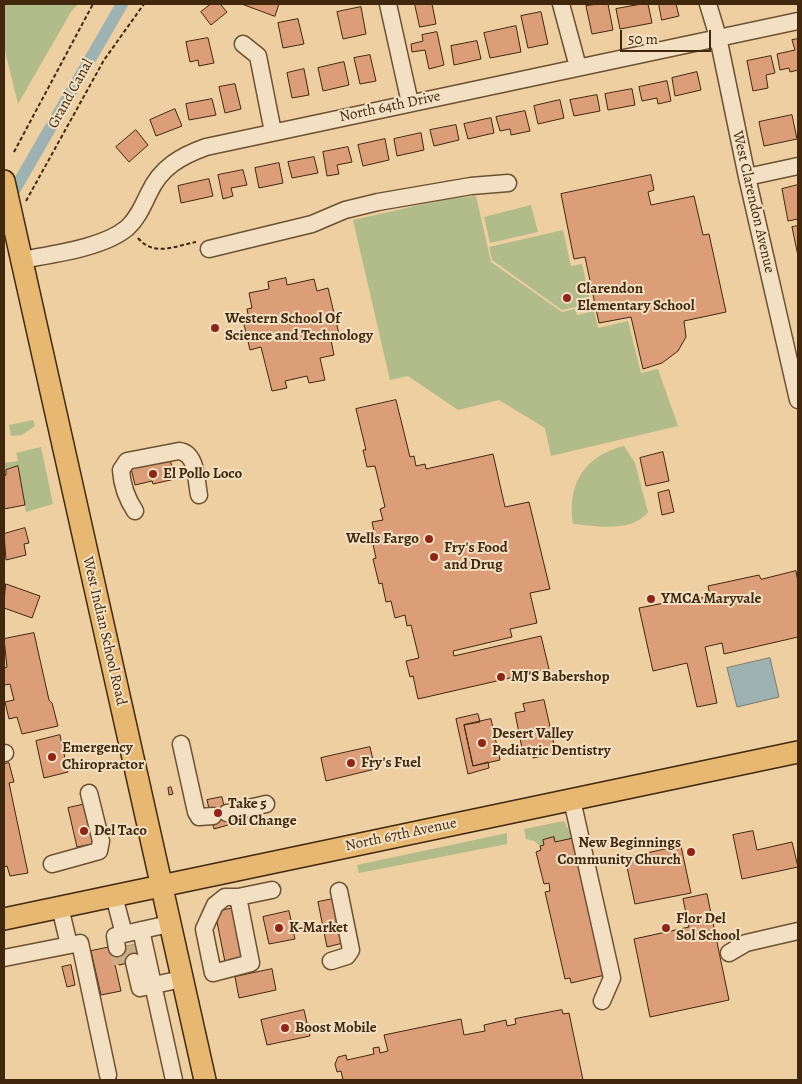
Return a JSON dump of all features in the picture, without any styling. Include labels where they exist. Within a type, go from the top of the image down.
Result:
[{"type":"main road","name":"West Indian School Road","points":[[4,181],[205,1080]]},
{"type":"main road","name":"North 67th Avenue","points":[[4,918],[798,752]]},
{"type":"street","points":[[388,4],[410,103]]},
{"type":"street","points":[[561,4],[578,67]]},
{"type":"street","name":"West Clarendon Avenue","points":[[708,4],[718,37],[747,177],[798,400]]},
{"type":"street","name":"North 64th Drive","points":[[22,260],[88,246],[114,236],[127,228],[138,215],[150,190],[170,163],[206,147],[798,21]]},
{"type":"street","points":[[243,44],[258,56],[274,132]]},
{"type":"street","points":[[747,177],[798,166]]},
{"type":"street","points":[[202,245],[312,224],[344,210],[378,202],[471,186],[508,183]]},
{"type":"street","points":[[135,511],[128,501],[122,477],[121,470],[127,462],[179,451],[186,452],[191,457],[199,495]]},
{"type":"street","points":[[181,744],[196,812],[199,817],[266,804]]},
{"type":"street","points":[[52,864],[100,851],[101,841],[89,793]]},
{"type":"street","points":[[572,800],[612,978],[602,1001]]},
{"type":"street","points":[[238,898],[272,890]]},
{"type":"street","points":[[331,961],[347,956],[351,950],[339,891]]},
{"type":"street","points":[[114,896],[128,938],[154,985],[174,1080]]},
{"type":"street","points":[[60,907],[69,945]]},
{"type":"street","points":[[128,938],[169,924]]},
{"type":"street","points":[[728,953],[746,943],[798,931]]},
{"type":"street","points":[[4,958],[80,943],[108,1075]]},
{"type":"street","points":[[127,963],[138,978],[140,988],[182,979]]},
{"type":"path","points":[[14,152],[93,4]]},
{"type":"path","name":"Grand Canal","points":[[26,201],[104,60],[144,4]]},
{"type":"path","points":[[127,228],[142,243],[158,250],[202,245]]},
{"type":"green space","points":[[4,4],[78,4],[71,12],[18,104],[4,47]]},
{"type":"green space","points":[[476,196],[491,262],[562,312],[575,309],[577,315],[594,311],[598,328],[628,321],[641,373],[658,369],[678,426],[551,456],[545,428],[499,400],[458,410],[408,376],[390,380],[353,220],[446,199]]},
{"type":"green space","points":[[531,205],[538,232],[490,243],[484,217]]},
{"type":"green space","points":[[563,230],[571,266],[582,264],[591,304],[562,310],[492,260],[489,247]]},
{"type":"green space","points":[[33,420],[35,426],[22,435],[11,436],[9,425]]},
{"type":"green space","points":[[624,446],[635,463],[648,512],[641,519],[623,526],[603,527],[573,524],[573,496],[581,474],[598,457]]},
{"type":"green space","points":[[41,447],[53,504],[26,512],[18,466],[6,470],[6,475],[4,476],[4,463],[18,461],[16,453]]},
{"type":"green space","points":[[564,821],[573,838],[555,842],[553,838],[543,840],[544,845],[540,846],[534,841],[526,839],[524,829]]},
{"type":"green space","points":[[507,833],[507,844],[359,873],[357,865]]},
{"type":"shaded area","points":[[770,658],[779,697],[737,707],[727,668]]},
{"type":"building","points":[[211,4],[220,4],[227,12],[211,25],[201,12]]},
{"type":"building","points":[[242,4],[279,4],[275,16]]},
{"type":"building","points":[[415,4],[432,4],[436,24],[420,27]]},
{"type":"building","points":[[608,4],[613,30],[592,34],[586,6]]},
{"type":"building","points":[[648,4],[652,23],[620,29],[616,9]]},
{"type":"building","points":[[659,4],[676,4],[679,16],[662,20]]},
{"type":"building","points":[[361,7],[366,34],[343,39],[337,12]]},
{"type":"building","points":[[541,12],[548,44],[528,48],[521,16]]},
{"type":"building","points":[[298,19],[304,44],[283,48],[278,23]]},
{"type":"building","points":[[516,26],[521,52],[490,58],[484,33]]},
{"type":"building","points":[[437,32],[444,65],[429,69],[425,50],[412,52],[411,44],[423,41],[422,35]]},
{"type":"building","points":[[208,38],[214,63],[199,66],[198,60],[190,62],[186,42]]},
{"type":"building","points":[[798,39],[798,70],[790,72],[789,68],[780,70],[777,54],[795,50],[792,40]]},
{"type":"building","points":[[477,41],[481,59],[454,65],[451,46]]},
{"type":"building","points":[[370,55],[376,81],[360,84],[354,58]]},
{"type":"building","points":[[771,56],[775,73],[766,75],[768,88],[753,91],[747,61]]},
{"type":"building","points":[[344,62],[349,85],[323,91],[318,68]]},
{"type":"building","points":[[304,69],[309,95],[292,98],[287,73]]},
{"type":"building","points":[[697,72],[701,90],[675,96],[672,78]]},
{"type":"building","points":[[667,81],[671,101],[658,104],[657,98],[642,101],[639,87]]},
{"type":"building","points":[[235,84],[241,109],[225,113],[219,87]]},
{"type":"building","points":[[632,89],[635,105],[608,110],[605,94]]},
{"type":"building","points":[[597,95],[600,111],[574,116],[570,100]]},
{"type":"building","points":[[212,99],[216,115],[189,120],[186,104]]},
{"type":"building","points":[[560,100],[564,118],[538,124],[534,106]]},
{"type":"building","points":[[175,109],[182,126],[156,136],[150,120]]},
{"type":"building","points":[[525,111],[530,131],[511,135],[510,129],[500,131],[496,117]]},
{"type":"building","points":[[792,115],[797,139],[764,146],[759,122]]},
{"type":"building","points":[[491,118],[494,133],[468,139],[464,124]]},
{"type":"building","points":[[456,125],[459,140],[434,146],[430,130]]},
{"type":"building","points":[[136,130],[148,145],[129,162],[116,147]]},
{"type":"building","points":[[421,133],[424,150],[397,156],[394,139]]},
{"type":"building","points":[[385,139],[389,160],[363,166],[358,145]]},
{"type":"building","points":[[348,147],[352,162],[337,165],[339,174],[327,176],[323,152]]},
{"type":"building","points":[[314,157],[318,173],[292,178],[288,162]]},
{"type":"building","points":[[279,163],[283,183],[259,188],[255,168]]},
{"type":"building","points":[[243,170],[247,185],[231,188],[233,196],[223,199],[218,175]]},
{"type":"building","points":[[651,175],[654,190],[648,192],[651,205],[694,196],[703,235],[709,234],[726,312],[684,321],[686,337],[678,351],[662,363],[643,369],[631,317],[599,323],[585,257],[574,259],[561,194]]},
{"type":"building","points":[[209,179],[213,196],[181,203],[178,186]]},
{"type":"building","points":[[798,185],[798,219],[788,221],[782,189]]},
{"type":"building","points":[[798,226],[798,256],[792,227]]},
{"type":"building","points":[[286,278],[287,285],[314,279],[317,291],[328,288],[340,338],[331,340],[334,355],[320,358],[325,380],[309,383],[307,376],[285,381],[287,388],[272,391],[261,347],[250,350],[243,320],[249,319],[247,309],[252,308],[249,293],[269,289],[268,282]]},
{"type":"building","points":[[396,400],[410,457],[414,456],[416,466],[425,464],[426,469],[493,454],[505,507],[529,502],[550,589],[530,593],[537,623],[510,629],[512,637],[453,651],[454,656],[541,636],[549,669],[418,699],[413,676],[410,677],[406,661],[419,658],[411,625],[407,626],[405,615],[395,618],[391,601],[386,602],[382,583],[379,584],[373,559],[376,558],[372,540],[376,540],[372,522],[383,520],[380,509],[385,507],[375,466],[367,467],[363,450],[366,450],[356,409]]},
{"type":"building","points":[[663,452],[669,481],[646,486],[640,458]]},
{"type":"building","name":"El Pollo Loco","points":[[170,459],[175,479],[153,484],[152,481],[135,485],[131,468]]},
{"type":"building","points":[[18,466],[25,505],[4,509],[4,476],[6,475],[6,470]]},
{"type":"building","points":[[669,490],[674,512],[662,515],[658,493]]},
{"type":"building","points":[[25,528],[29,543],[24,544],[26,555],[6,560],[4,534]]},
{"type":"building","name":"YMCA Maryvale","points":[[796,571],[798,582],[798,637],[724,654],[722,643],[705,647],[717,703],[697,707],[687,663],[653,671],[639,608],[679,600],[679,603],[710,596],[708,586],[759,575],[761,579]]},
{"type":"building","points":[[6,584],[40,596],[32,618],[4,608]]},
{"type":"building","points":[[34,633],[49,700],[52,703],[58,726],[22,734],[17,717],[9,719],[5,702],[14,700],[10,684],[4,685],[4,668],[7,667],[4,639]]},
{"type":"building","points":[[544,700],[556,753],[533,758],[532,752],[523,753],[515,713],[525,711],[523,704]]},
{"type":"building","points":[[478,714],[480,722],[464,725],[473,766],[488,762],[489,768],[468,774],[456,719]]},
{"type":"building","name":"Desert Valley Pediatric Dentistry","points":[[491,719],[500,760],[473,766],[464,725]]},
{"type":"building","name":"Emergency Chiropractor","points":[[60,735],[68,772],[44,778],[36,741]]},
{"type":"building","points":[[370,747],[375,769],[326,781],[321,758]]},
{"type":"building","points":[[9,763],[14,782],[9,783],[28,873],[10,876],[7,866],[4,867],[4,764]]},
{"type":"building","points":[[171,787],[173,794],[169,795],[168,788]]},
{"type":"building","name":"Take 5 Oil Change","points":[[222,797],[228,825],[214,829],[207,800]]},
{"type":"building","name":"Del Taco","points":[[86,804],[97,843],[77,847],[68,808]]},
{"type":"building","points":[[753,831],[757,850],[792,842],[798,867],[742,879],[733,835]]},
{"type":"building","points":[[554,837],[555,842],[573,838],[605,975],[571,983],[570,978],[565,979],[545,892],[550,891],[549,883],[544,884],[536,852],[541,850],[540,846],[544,845],[543,840]]},
{"type":"building","points":[[681,846],[691,893],[635,904],[625,858]]},
{"type":"building","points":[[707,894],[729,1000],[650,1017],[634,939],[689,927],[683,899]]},
{"type":"building","points":[[338,898],[347,942],[327,947],[318,902]]},
{"type":"building","points":[[234,908],[246,963],[226,967],[215,912]]},
{"type":"building","name":"K-Market","points":[[289,911],[295,939],[269,944],[263,917]]},
{"type":"building","points":[[143,943],[146,959],[119,965],[116,949]]},
{"type":"building","points":[[111,947],[121,991],[101,995],[91,951]]},
{"type":"building","points":[[71,965],[75,985],[67,987],[62,967]]},
{"type":"building","points":[[272,969],[276,990],[239,998],[235,977]]},
{"type":"building","name":"Boost Mobile","points":[[304,1010],[310,1036],[267,1045],[261,1020]]},
{"type":"building","points":[[562,1010],[563,1014],[569,1013],[583,1080],[343,1080],[341,1071],[337,1072],[335,1064],[338,1057],[346,1055],[347,1060],[374,1054],[373,1048],[379,1047],[380,1053],[388,1051],[384,1035],[461,1019],[464,1035],[485,1031],[484,1025],[506,1020],[507,1026],[516,1024],[515,1019]]},
{"type":"waterway","points":[[8,201],[122,4]]},
{"type":"tunnel","points":[[130,945],[134,962]]},
{"type":"tunnel","points":[[117,948],[121,964]]},
{"type":"place","name":"Clarendon Elementary School","points":[[567,298]]},
{"type":"place","name":"Western School Of Science and Technology","points":[[215,328]]},
{"type":"place","name":"El Pollo Loco","points":[[153,474]]},
{"type":"place","name":"Wells Fargo","points":[[429,539]]},
{"type":"place","name":"Fry's Food and Drug","points":[[434,557]]},
{"type":"place","name":"YMCA Maryvale","points":[[651,599]]},
{"type":"place","name":"MJ'S Babershop","points":[[501,677]]},
{"type":"place","name":"Desert Valley Pediatric Dentistry","points":[[482,743]]},
{"type":"place","name":"Emergency Chiropractor","points":[[52,757]]},
{"type":"place","name":"Fry's Fuel","points":[[351,763]]},
{"type":"place","name":"Take 5 Oil Change","points":[[218,813]]},
{"type":"place","name":"Del Taco","points":[[84,831]]},
{"type":"place","name":"New Beginnings Community Church","points":[[691,852]]},
{"type":"place","name":"K-Market","points":[[279,928]]},
{"type":"place","name":"Flor Del Sol School","points":[[666,928]]},
{"type":"place","name":"Boost Mobile","points":[[285,1028]]}]
